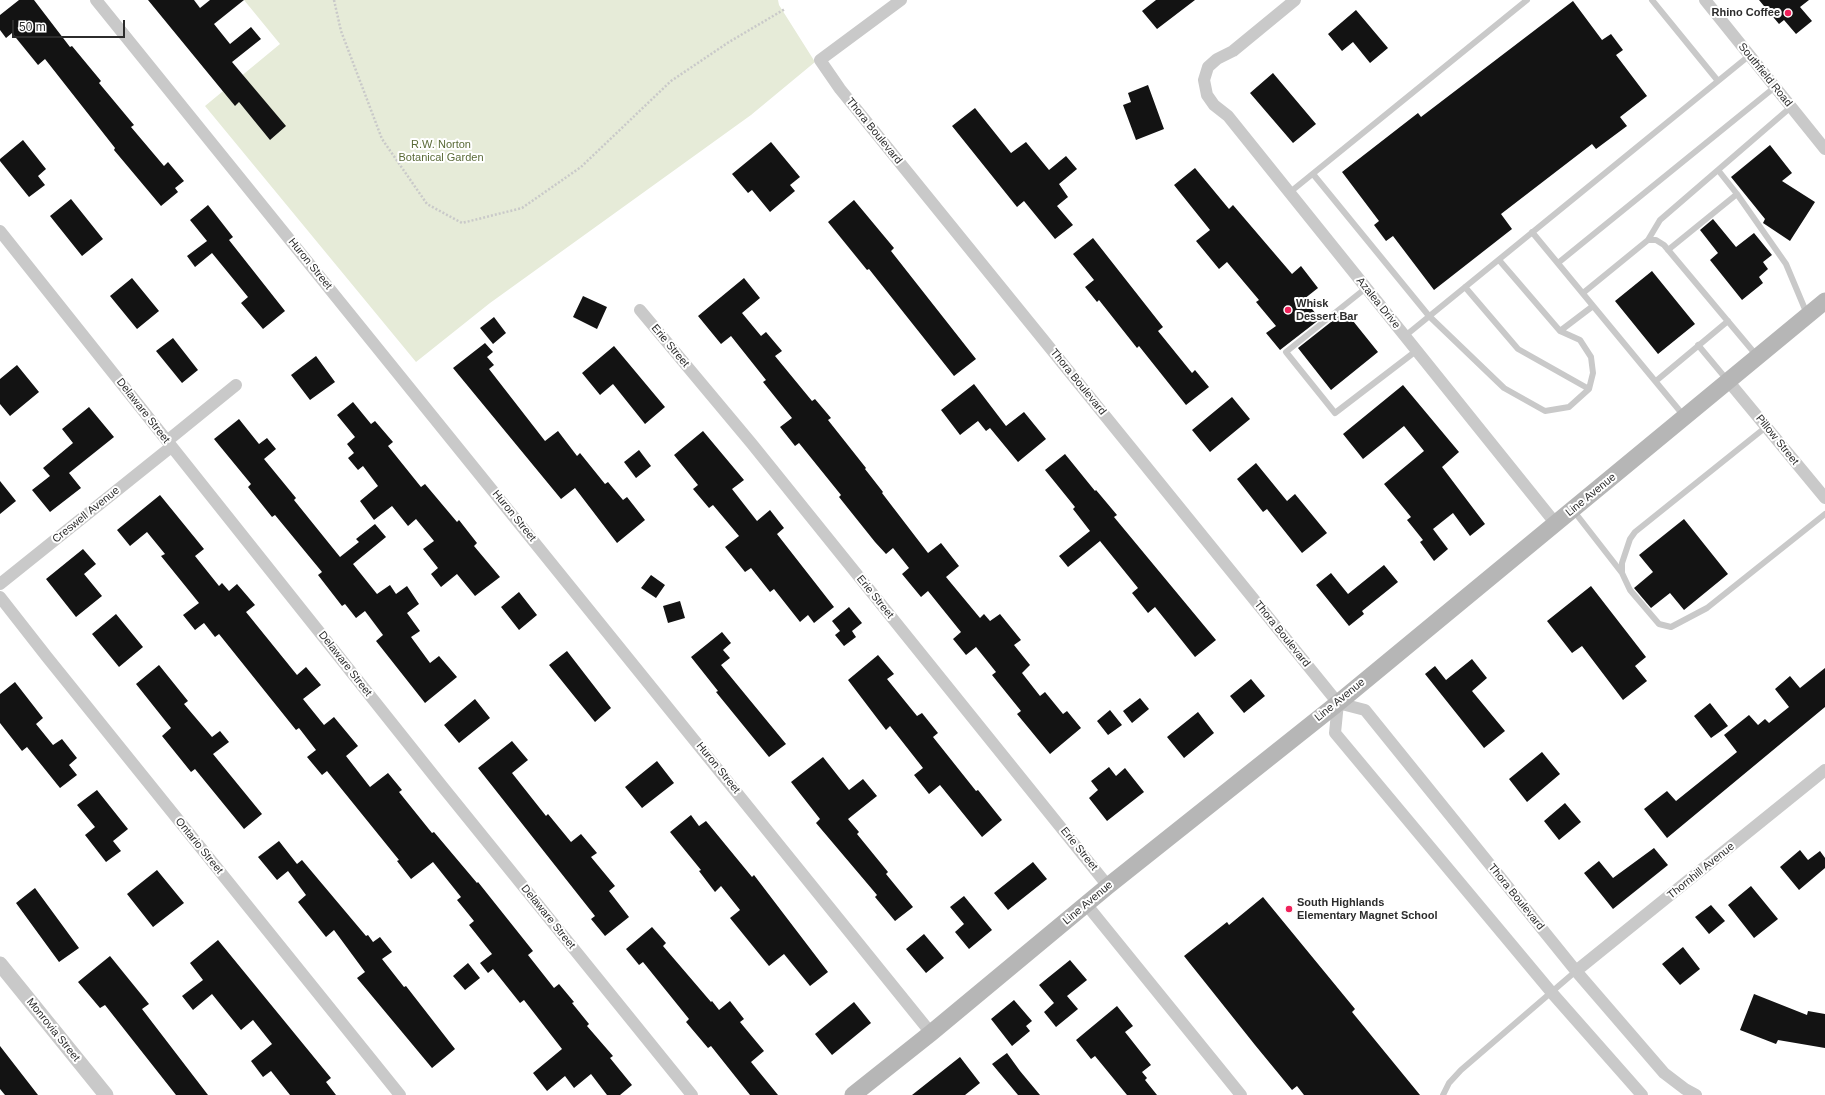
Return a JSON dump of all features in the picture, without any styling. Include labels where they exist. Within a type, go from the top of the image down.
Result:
[{"type":"main road","name":"Line Avenue","points":[[853,1095],[931,1033],[1108,886],[1338,703],[1729,382],[1825,301]]},
{"type":"street","name":"Huron Street","points":[[96,0],[931,1033]]},
{"type":"street","name":"Thora Boulevard","points":[[901,0],[820,60],[840,88],[1338,703],[1365,710],[1576,971],[1664,1073],[1685,1089],[1696,1095]]},
{"type":"street","name":"Azalea Drive","points":[[1295,0],[1233,51],[1217,58],[1208,67],[1204,80],[1207,95],[1214,105],[1228,116],[1556,524]]},
{"type":"street","name":"Southfield Road","points":[[1705,0],[1825,149]]},
{"type":"street","name":"Delaware Street","points":[[0,231],[169,444],[692,1095]]},
{"type":"street","name":"Erie Street","points":[[640,310],[752,444],[1108,886]]},
{"type":"street","name":"Pillow Street","points":[[1729,382],[1825,498]]},
{"type":"street","name":"Creswell Avenue","points":[[0,584],[169,444],[236,385]]},
{"type":"street","name":"Ontario Street","points":[[0,597],[46,657],[400,1095]]},
{"type":"street","points":[[1338,703],[1335,733],[1552,993],[1642,1095]]},
{"type":"street","name":"Thornhill Avenue","points":[[1576,971],[1825,770]]},
{"type":"street","points":[[1086,904],[1241,1095]]},
{"type":"street","name":"Monrovia Street","points":[[0,964],[106,1095]]},
{"type":"lane","points":[[1289,192],[1527,0]]},
{"type":"lane","points":[[1652,0],[1718,81]]},
{"type":"lane","points":[[1404,336],[1750,55]]},
{"type":"lane","points":[[1558,263],[1775,87]]},
{"type":"lane","points":[[1583,293],[1648,240],[1660,220],[1791,107]]},
{"type":"lane","points":[[1718,170],[1737,194],[1786,264],[1808,316]]},
{"type":"lane","points":[[1313,174],[1428,316],[1504,388],[1545,411],[1569,408],[1589,389],[1593,373],[1591,357],[1580,340],[1560,331],[1499,260]]},
{"type":"lane","points":[[1668,250],[1737,194]]},
{"type":"lane","points":[[1532,232],[1686,417]]},
{"type":"lane","points":[[1648,240],[1656,240],[1668,250],[1758,357]]},
{"type":"lane","points":[[1465,287],[1518,349],[1589,389]]},
{"type":"lane","points":[[1366,288],[1286,352],[1335,413],[1416,351]]},
{"type":"lane","points":[[1560,331],[1594,306]]},
{"type":"lane","points":[[1656,381],[1728,321]]},
{"type":"lane","points":[[1698,345],[1729,382]]},
{"type":"lane","points":[[1622,573],[1622,563],[1626,549],[1635,532],[1766,427]]},
{"type":"lane","points":[[1573,510],[1622,573],[1630,590],[1659,624],[1671,626],[1707,608],[1825,514]]},
{"type":"lane","points":[[1443,1095],[1449,1083],[1461,1070],[1576,971]]},
{"type":"path","points":[[334,0],[341,31],[382,139],[428,204],[462,223],[522,208],[581,167],[671,81],[729,42],[785,9]]},
{"type":"green space","name":"R.W. Norton Botanical Garden","points":[[244,0],[778,0],[779,5],[815,62],[751,115],[490,303],[416,362],[205,106],[280,44]]},
{"type":"building","points":[[19,0],[34,0],[70,47],[72,46],[101,81],[99,83],[134,125],[131,127],[164,166],[168,162],[184,181],[175,188],[178,192],[161,206],[114,150],[115,148],[45,59],[38,65],[12,33],[6,38],[0,30],[0,15]]},
{"type":"building","points":[[148,0],[194,0],[200,8],[210,0],[244,0],[214,24],[230,44],[251,27],[261,39],[232,62],[286,126],[270,140],[239,102],[235,106]]},
{"type":"building","points":[[1156,0],[1195,0],[1157,29],[1142,11]]},
{"type":"building","name":"Rhino Coffee","points":[[1759,0],[1809,0],[1800,7],[1812,21],[1796,34],[1784,20],[1779,24]]},
{"type":"building","points":[[1573,1],[1602,40],[1611,34],[1623,50],[1616,55],[1647,96],[1620,117],[1627,126],[1596,149],[1592,144],[1501,214],[1512,229],[1434,290],[1393,236],[1386,241],[1374,225],[1379,221],[1342,172],[1418,113],[1421,117]]},
{"type":"building","points":[[1356,10],[1388,48],[1370,63],[1353,42],[1342,51],[1328,34]]},
{"type":"building","points":[[1273,73],[1316,124],[1293,143],[1250,93]]},
{"type":"building","points":[[1148,85],[1164,129],[1136,140],[1123,105],[1131,102],[1128,93]]},
{"type":"building","points":[[975,108],[1011,153],[1026,142],[1049,170],[1066,156],[1077,169],[1059,184],[1068,197],[1057,206],[1073,225],[1055,239],[1024,201],[1017,207],[952,126]]},
{"type":"building","points":[[23,140],[46,169],[38,176],[45,185],[29,197],[0,161],[0,159]]},
{"type":"building","points":[[771,142],[800,177],[790,185],[795,191],[770,212],[752,190],[748,193],[732,174]]},
{"type":"building","points":[[1770,145],[1792,173],[1782,181],[1815,202],[1790,241],[1763,223],[1765,219],[1731,177]]},
{"type":"building","points":[[1195,168],[1229,209],[1233,205],[1292,274],[1301,266],[1318,288],[1304,299],[1320,319],[1280,350],[1266,333],[1276,326],[1256,302],[1259,300],[1227,262],[1219,269],[1196,241],[1210,230],[1174,185]]},
{"type":"building","points":[[71,199],[103,239],[82,256],[50,216]]},
{"type":"building","points":[[854,200],[894,248],[891,251],[976,359],[954,376],[869,269],[867,270],[828,222]]},
{"type":"building","points":[[208,205],[233,237],[229,240],[285,311],[263,329],[241,303],[248,297],[212,253],[195,267],[187,256],[207,241],[190,220]]},
{"type":"building","points":[[1713,219],[1736,247],[1754,233],[1772,255],[1763,262],[1768,269],[1759,277],[1763,283],[1742,300],[1710,260],[1718,253],[1700,230]]},
{"type":"building","points":[[1093,238],[1163,327],[1158,331],[1192,373],[1195,370],[1209,387],[1186,405],[1139,346],[1137,348],[1099,300],[1097,302],[1085,287],[1094,280],[1073,254]]},
{"type":"building","points":[[1652,271],[1695,324],[1658,354],[1615,301]]},
{"type":"building","points":[[132,278],[159,311],[137,329],[110,296]]},
{"type":"building","points":[[744,278],[760,298],[742,313],[761,336],[766,332],[782,351],[775,356],[812,401],[815,399],[831,418],[828,420],[866,468],[865,469],[883,492],[882,493],[928,553],[941,543],[959,566],[946,577],[980,618],[984,614],[990,621],[1000,614],[1021,640],[1014,645],[1030,665],[1022,673],[1040,696],[1045,692],[1063,714],[1067,711],[1081,728],[1050,754],[1017,714],[1021,711],[992,675],[996,672],[976,647],[966,655],[953,639],[961,632],[928,591],[921,597],[902,574],[909,568],[893,548],[886,554],[839,497],[841,495],[799,443],[795,446],[780,427],[792,418],[763,382],[766,380],[731,336],[721,344],[698,316]]},
{"type":"building","points":[[583,296],[607,307],[597,329],[573,317]]},
{"type":"building","points":[[1345,311],[1378,352],[1331,390],[1298,348]]},
{"type":"building","points":[[494,317],[506,333],[493,344],[480,328]]},
{"type":"building","points":[[173,338],[198,370],[182,383],[156,351]]},
{"type":"building","points":[[485,343],[493,352],[487,357],[494,365],[489,369],[545,441],[558,431],[577,456],[580,453],[605,484],[608,482],[623,500],[627,497],[645,520],[617,543],[575,488],[561,499],[453,368]]},
{"type":"building","points":[[614,346],[665,407],[645,424],[613,384],[600,395],[582,373]]},
{"type":"building","points":[[316,356],[335,382],[310,400],[291,375]]},
{"type":"building","points":[[17,365],[39,392],[10,416],[0,404],[0,379]]},
{"type":"building","points":[[974,384],[1006,426],[1024,412],[1046,439],[1018,462],[990,428],[986,431],[978,421],[960,435],[941,410]]},
{"type":"building","points":[[1403,385],[1459,452],[1442,467],[1485,524],[1470,536],[1453,513],[1433,529],[1448,549],[1434,561],[1420,542],[1423,540],[1407,520],[1411,517],[1384,484],[1424,451],[1404,426],[1363,459],[1343,434]]},
{"type":"building","points":[[1232,397],[1250,419],[1210,452],[1192,430]]},
{"type":"building","points":[[353,402],[371,424],[375,421],[393,442],[388,446],[421,487],[425,484],[457,522],[459,520],[477,543],[474,546],[500,577],[475,596],[457,574],[441,587],[431,574],[438,568],[423,549],[434,541],[416,519],[408,526],[392,506],[374,520],[360,501],[378,486],[363,466],[358,470],[348,458],[354,453],[347,444],[355,437],[337,415]]},
{"type":"building","points":[[89,407],[114,437],[69,473],[81,488],[50,512],[32,490],[50,476],[43,468],[73,443],[62,429]]},
{"type":"building","points":[[239,419],[259,444],[267,438],[276,449],[264,459],[296,498],[294,500],[340,557],[359,542],[356,539],[375,524],[386,537],[353,564],[377,594],[390,585],[396,594],[407,586],[419,604],[407,613],[420,631],[411,637],[430,663],[439,656],[457,677],[425,703],[376,641],[383,635],[365,611],[356,618],[345,604],[342,606],[318,575],[322,572],[275,515],[272,517],[248,487],[251,484],[214,439]]},
{"type":"building","points":[[703,431],[744,480],[732,489],[757,521],[770,510],[784,528],[777,534],[834,607],[814,623],[808,615],[800,622],[774,589],[770,592],[751,568],[745,572],[725,547],[739,536],[713,505],[709,508],[693,489],[698,485],[674,455]]},
{"type":"building","points":[[639,450],[651,466],[636,478],[624,462]]},
{"type":"building","points":[[1065,454],[1117,515],[1114,517],[1216,640],[1195,657],[1155,607],[1148,613],[1132,593],[1138,588],[1100,541],[1068,567],[1059,556],[1090,531],[1073,509],[1075,507],[1045,470]]},
{"type":"building","points":[[1256,463],[1287,501],[1295,494],[1327,533],[1302,553],[1267,509],[1263,512],[1237,479]]},
{"type":"building","points":[[0,481],[16,501],[0,514]]},
{"type":"building","points":[[160,495],[204,549],[195,556],[219,586],[222,583],[229,591],[237,584],[255,605],[246,612],[297,675],[306,667],[321,685],[303,699],[324,725],[334,717],[358,746],[346,756],[370,787],[388,773],[402,790],[399,792],[432,833],[434,832],[477,883],[478,882],[533,951],[528,955],[554,988],[559,984],[574,1002],[572,1003],[589,1024],[587,1026],[613,1056],[610,1058],[632,1085],[620,1095],[607,1095],[591,1074],[574,1088],[565,1076],[547,1091],[533,1073],[562,1049],[524,1000],[520,1003],[493,969],[488,973],[480,963],[492,954],[469,925],[474,921],[457,900],[461,897],[433,862],[411,879],[397,861],[399,860],[327,771],[322,775],[307,757],[316,750],[299,728],[296,730],[219,634],[215,637],[204,623],[195,630],[183,615],[199,603],[161,556],[165,554],[147,532],[130,546],[117,530]]},
{"type":"building","points":[[1684,519],[1728,574],[1684,610],[1670,593],[1651,608],[1634,588],[1653,572],[1639,555]]},
{"type":"building","points":[[83,549],[96,564],[84,574],[102,596],[76,617],[46,579]]},
{"type":"building","points":[[1384,565],[1398,582],[1362,611],[1364,614],[1349,626],[1316,585],[1331,573],[1348,594]]},
{"type":"building","points":[[651,575],[665,585],[656,598],[641,588]]},
{"type":"building","points":[[1591,586],[1646,657],[1635,666],[1647,681],[1623,700],[1582,646],[1572,653],[1547,621]]},
{"type":"building","points":[[519,592],[537,615],[519,630],[501,607]]},
{"type":"building","points":[[680,601],[685,618],[668,623],[663,606]]},
{"type":"building","points":[[849,607],[862,623],[852,631],[856,637],[844,646],[835,635],[840,631],[832,621]]},
{"type":"building","points":[[116,614],[143,647],[119,667],[92,634]]},
{"type":"building","points":[[722,632],[731,643],[723,650],[730,658],[721,665],[786,744],[769,757],[716,692],[718,691],[691,657]]},
{"type":"building","points":[[567,651],[611,708],[595,722],[549,665]]},
{"type":"building","points":[[878,655],[894,674],[887,679],[917,716],[922,713],[938,733],[933,737],[976,791],[978,790],[1002,820],[982,837],[940,785],[929,794],[914,775],[923,768],[890,726],[886,730],[848,680]]},
{"type":"building","points":[[1472,659],[1487,678],[1472,691],[1505,731],[1484,748],[1425,674],[1435,666],[1446,680]]},
{"type":"building","points":[[159,665],[188,701],[184,704],[212,737],[220,731],[229,742],[213,754],[262,814],[244,829],[195,769],[191,772],[162,736],[171,728],[136,684]]},
{"type":"building","points":[[1825,668],[1825,707],[1667,838],[1644,809],[1667,791],[1676,801],[1737,752],[1724,735],[1749,715],[1758,725],[1765,719],[1769,723],[1789,707],[1775,689],[1790,676],[1800,688]]},
{"type":"building","points":[[1251,679],[1265,696],[1244,713],[1230,696]]},
{"type":"building","points":[[15,682],[43,718],[36,724],[53,745],[62,739],[77,758],[69,765],[77,775],[60,788],[27,747],[22,751],[0,723],[0,694]]},
{"type":"building","points":[[1140,698],[1149,709],[1132,723],[1123,711]]},
{"type":"building","points":[[475,699],[490,718],[459,743],[444,725]]},
{"type":"building","points":[[1710,703],[1728,726],[1711,738],[1694,716]]},
{"type":"building","points":[[1110,710],[1122,725],[1108,735],[1097,721]]},
{"type":"building","points":[[1198,712],[1214,733],[1184,758],[1167,737]]},
{"type":"building","points":[[512,741],[528,760],[512,773],[546,816],[548,814],[571,842],[581,834],[597,853],[591,857],[615,886],[609,891],[629,917],[605,936],[591,919],[595,916],[478,768]]},
{"type":"building","points":[[1542,752],[1560,774],[1527,802],[1509,779]]},
{"type":"building","points":[[823,757],[849,790],[863,779],[877,796],[848,819],[859,832],[857,834],[888,872],[886,874],[913,907],[895,921],[875,897],[877,895],[816,823],[820,819],[791,782]]},
{"type":"building","points":[[657,761],[674,783],[642,808],[625,787]]},
{"type":"building","points":[[1109,767],[1116,776],[1125,768],[1144,792],[1107,821],[1089,798],[1098,790],[1091,781]]},
{"type":"building","points":[[97,790],[128,829],[113,841],[121,851],[106,862],[85,835],[95,827],[77,805]]},
{"type":"building","points":[[1565,803],[1581,822],[1559,840],[1544,821]]},
{"type":"building","points":[[691,815],[699,826],[706,821],[752,877],[754,875],[828,972],[810,986],[784,954],[769,966],[730,918],[740,910],[721,886],[715,892],[699,871],[701,870],[670,832]]},
{"type":"building","points":[[279,841],[297,864],[302,860],[366,936],[368,935],[373,942],[380,937],[392,952],[382,959],[404,987],[406,986],[455,1049],[432,1068],[357,978],[365,972],[334,930],[326,937],[298,902],[306,895],[288,871],[277,880],[258,857]]},
{"type":"building","points":[[1654,848],[1668,865],[1613,909],[1584,873],[1599,861],[1613,878]]},
{"type":"building","points":[[1800,850],[1808,860],[1820,851],[1825,858],[1825,868],[1799,890],[1780,867]]},
{"type":"building","points":[[1033,862],[1047,879],[1008,910],[994,893]]},
{"type":"building","points":[[157,870],[184,903],[153,927],[127,894]]},
{"type":"building","points":[[1751,886],[1778,919],[1754,938],[1728,905]]},
{"type":"building","points":[[35,888],[79,948],[59,962],[16,903]]},
{"type":"building","points":[[964,896],[992,930],[969,949],[955,932],[964,924],[950,907]]},
{"type":"building","points":[[1263,897],[1355,1009],[1352,1012],[1420,1095],[1304,1095],[1297,1086],[1292,1090],[1184,956],[1227,922],[1229,925]]},
{"type":"building","points":[[1711,905],[1725,921],[1709,934],[1695,917]]},
{"type":"building","points":[[652,927],[666,943],[663,946],[719,1010],[730,1001],[744,1019],[740,1022],[764,1051],[751,1062],[778,1095],[750,1095],[711,1046],[708,1048],[686,1022],[689,1019],[643,962],[639,965],[626,949]]},
{"type":"building","points":[[924,934],[944,958],[926,973],[906,949]]},
{"type":"building","points":[[218,940],[331,1078],[326,1082],[336,1095],[290,1095],[271,1071],[263,1077],[251,1061],[272,1044],[253,1020],[241,1030],[212,994],[193,1010],[182,996],[203,980],[190,963]]},
{"type":"building","points":[[1683,947],[1700,969],[1680,985],[1662,964]]},
{"type":"building","points":[[110,956],[149,1004],[142,1009],[208,1095],[176,1095],[105,1005],[100,1008],[78,982]]},
{"type":"building","points":[[1070,960],[1087,980],[1067,996],[1078,1009],[1056,1027],[1044,1012],[1054,1003],[1039,985]]},
{"type":"building","points":[[468,963],[480,978],[465,990],[453,976]]},
{"type":"building","points":[[1754,994],[1807,1015],[1808,1011],[1825,1014],[1825,1048],[1778,1040],[1776,1044],[1740,1030]]},
{"type":"building","points":[[1014,1000],[1032,1021],[1026,1026],[1030,1031],[1012,1046],[991,1019]]},
{"type":"building","points":[[854,1002],[871,1023],[832,1055],[815,1034]]},
{"type":"building","points":[[1117,1006],[1133,1026],[1125,1032],[1151,1065],[1142,1072],[1147,1078],[1145,1080],[1157,1095],[1127,1095],[1095,1056],[1091,1059],[1076,1040]]},
{"type":"building","points":[[0,1046],[38,1095],[5,1095],[0,1089]]},
{"type":"building","points":[[1007,1053],[1040,1095],[1018,1095],[992,1064]]},
{"type":"building","points":[[960,1057],[980,1083],[965,1095],[912,1095]]},
{"type":"place","name":"Rhino Coffee","points":[[1788,13]]},
{"type":"place","name":"Whisk Dessert Bar","points":[[1288,310]]},
{"type":"place","name":"South Highlands Elementary Magnet School","points":[[1289,909]]}]
